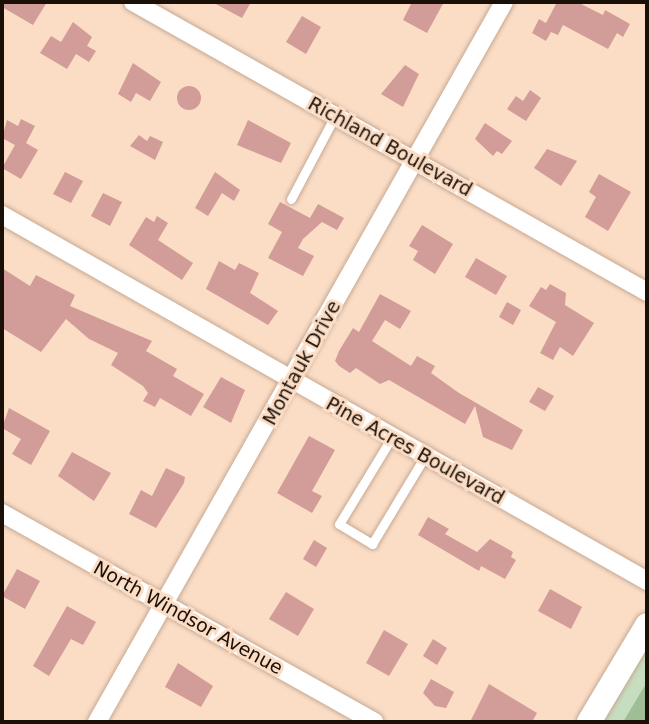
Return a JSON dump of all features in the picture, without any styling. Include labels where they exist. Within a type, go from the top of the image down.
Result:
[{"type":"main road","points":[[589,722],[647,625]]},
{"type":"street","name":"Richland Boulevard","points":[[133,2],[647,292]]},
{"type":"street","name":"Montauk Drive","points":[[97,722],[162,604],[292,381],[503,2]]},
{"type":"street","name":"Pine Acres Boulevard","points":[[2,215],[647,581]]},
{"type":"street","name":"North Windsor Avenue","points":[[2,513],[374,722]]},
{"type":"lane","points":[[291,199],[335,116]]},
{"type":"lane","points":[[392,438],[339,524],[372,544],[425,456]]},
{"type":"green space","points":[[647,646],[647,722],[601,722]]},
{"type":"green space","points":[[647,684],[647,722],[623,722],[644,687]]},
{"type":"building","points":[[2,2],[47,2],[33,25],[2,7]]},
{"type":"building","points":[[212,2],[251,2],[242,18]]},
{"type":"building","points":[[412,2],[444,2],[427,33],[403,20]]},
{"type":"building","points":[[557,2],[577,2],[603,15],[605,10],[630,24],[623,37],[617,33],[608,49],[563,25],[558,35],[551,32],[546,41],[532,33],[539,19],[546,23]]},
{"type":"building","points":[[302,16],[321,27],[306,54],[286,42]]},
{"type":"building","points":[[73,22],[92,37],[87,46],[96,51],[89,62],[76,54],[67,69],[40,53],[51,36],[61,42]]},
{"type":"building","points":[[133,63],[161,82],[150,101],[136,93],[131,102],[118,94]]},
{"type":"building","points":[[405,65],[419,74],[403,107],[381,94]]},
{"type":"building","points":[[189,86],[197,90],[201,98],[197,106],[189,110],[181,106],[177,98],[181,90]]},
{"type":"building","points":[[530,90],[541,98],[526,121],[507,109],[516,96],[523,101]]},
{"type":"building","points":[[21,119],[35,126],[26,143],[38,150],[21,179],[2,168],[15,145],[2,138],[7,120],[18,126]]},
{"type":"building","points":[[248,120],[291,143],[281,163],[237,145]]},
{"type":"building","points":[[485,123],[512,141],[502,154],[497,151],[493,156],[475,139]]},
{"type":"building","points":[[139,135],[147,141],[150,136],[163,142],[155,160],[130,146]]},
{"type":"building","points":[[547,149],[577,161],[561,186],[534,168]]},
{"type":"building","points":[[65,172],[83,181],[71,203],[53,194]]},
{"type":"building","points":[[215,172],[240,190],[234,201],[222,193],[208,216],[195,208]]},
{"type":"building","points":[[599,174],[631,192],[608,231],[585,217],[596,197],[589,192]]},
{"type":"building","points":[[103,193],[122,202],[110,226],[91,216]]},
{"type":"building","points":[[280,202],[310,218],[318,204],[344,218],[337,230],[322,222],[303,239],[298,248],[314,256],[303,276],[268,258],[282,232],[268,224]]},
{"type":"building","points":[[157,216],[168,223],[158,240],[193,263],[182,280],[129,245],[146,217],[154,222]]},
{"type":"building","points":[[422,225],[453,244],[435,274],[413,260],[418,251],[409,246]]},
{"type":"building","points":[[476,258],[507,276],[496,295],[465,277]]},
{"type":"building","points":[[219,261],[235,270],[239,263],[259,273],[250,293],[278,311],[268,325],[206,289]]},
{"type":"building","points":[[2,268],[30,286],[36,275],[75,295],[70,306],[152,341],[146,351],[177,369],[173,376],[204,394],[191,416],[160,398],[155,407],[143,401],[148,393],[143,386],[111,365],[118,353],[89,339],[66,319],[41,352],[2,328]]},
{"type":"building","points":[[550,284],[566,293],[565,305],[594,323],[573,356],[560,347],[553,360],[540,353],[556,322],[529,306],[541,287],[546,290]]},
{"type":"building","points":[[380,294],[411,311],[400,329],[385,320],[372,341],[411,366],[417,356],[435,366],[431,373],[459,393],[523,430],[512,450],[483,437],[475,406],[465,424],[389,380],[380,384],[356,368],[350,373],[339,366],[335,361],[339,351],[353,328],[359,332]]},
{"type":"building","points":[[507,302],[521,310],[513,325],[499,317]]},
{"type":"building","points":[[221,377],[245,390],[231,423],[203,407]]},
{"type":"building","points":[[538,387],[554,396],[545,411],[529,402]]},
{"type":"building","points":[[9,408],[50,431],[31,465],[12,454],[21,439],[2,428]]},
{"type":"building","points":[[309,436],[335,450],[312,491],[322,496],[312,513],[277,493]]},
{"type":"building","points":[[72,452],[111,473],[94,501],[58,476]]},
{"type":"building","points":[[166,468],[185,477],[184,483],[156,528],[129,514],[141,490],[152,496]]},
{"type":"building","points":[[428,517],[449,529],[445,534],[477,552],[490,539],[513,552],[511,557],[516,560],[505,579],[481,566],[479,571],[418,535]]},
{"type":"building","points":[[314,540],[327,548],[316,567],[303,559]]},
{"type":"building","points":[[17,569],[40,581],[25,609],[2,596]]},
{"type":"building","points":[[550,589],[582,607],[571,629],[538,611]]},
{"type":"building","points":[[286,592],[314,609],[298,636],[269,619]]},
{"type":"building","points":[[67,606],[96,622],[83,645],[71,639],[49,676],[33,666]]},
{"type":"building","points":[[384,630],[408,644],[389,676],[366,663]]},
{"type":"building","points":[[433,639],[447,648],[437,665],[423,656]]},
{"type":"building","points":[[178,663],[213,686],[201,707],[165,687]]},
{"type":"building","points":[[431,679],[454,692],[446,708],[435,706],[423,693]]},
{"type":"building","points":[[489,684],[537,713],[532,722],[470,722]]}]
